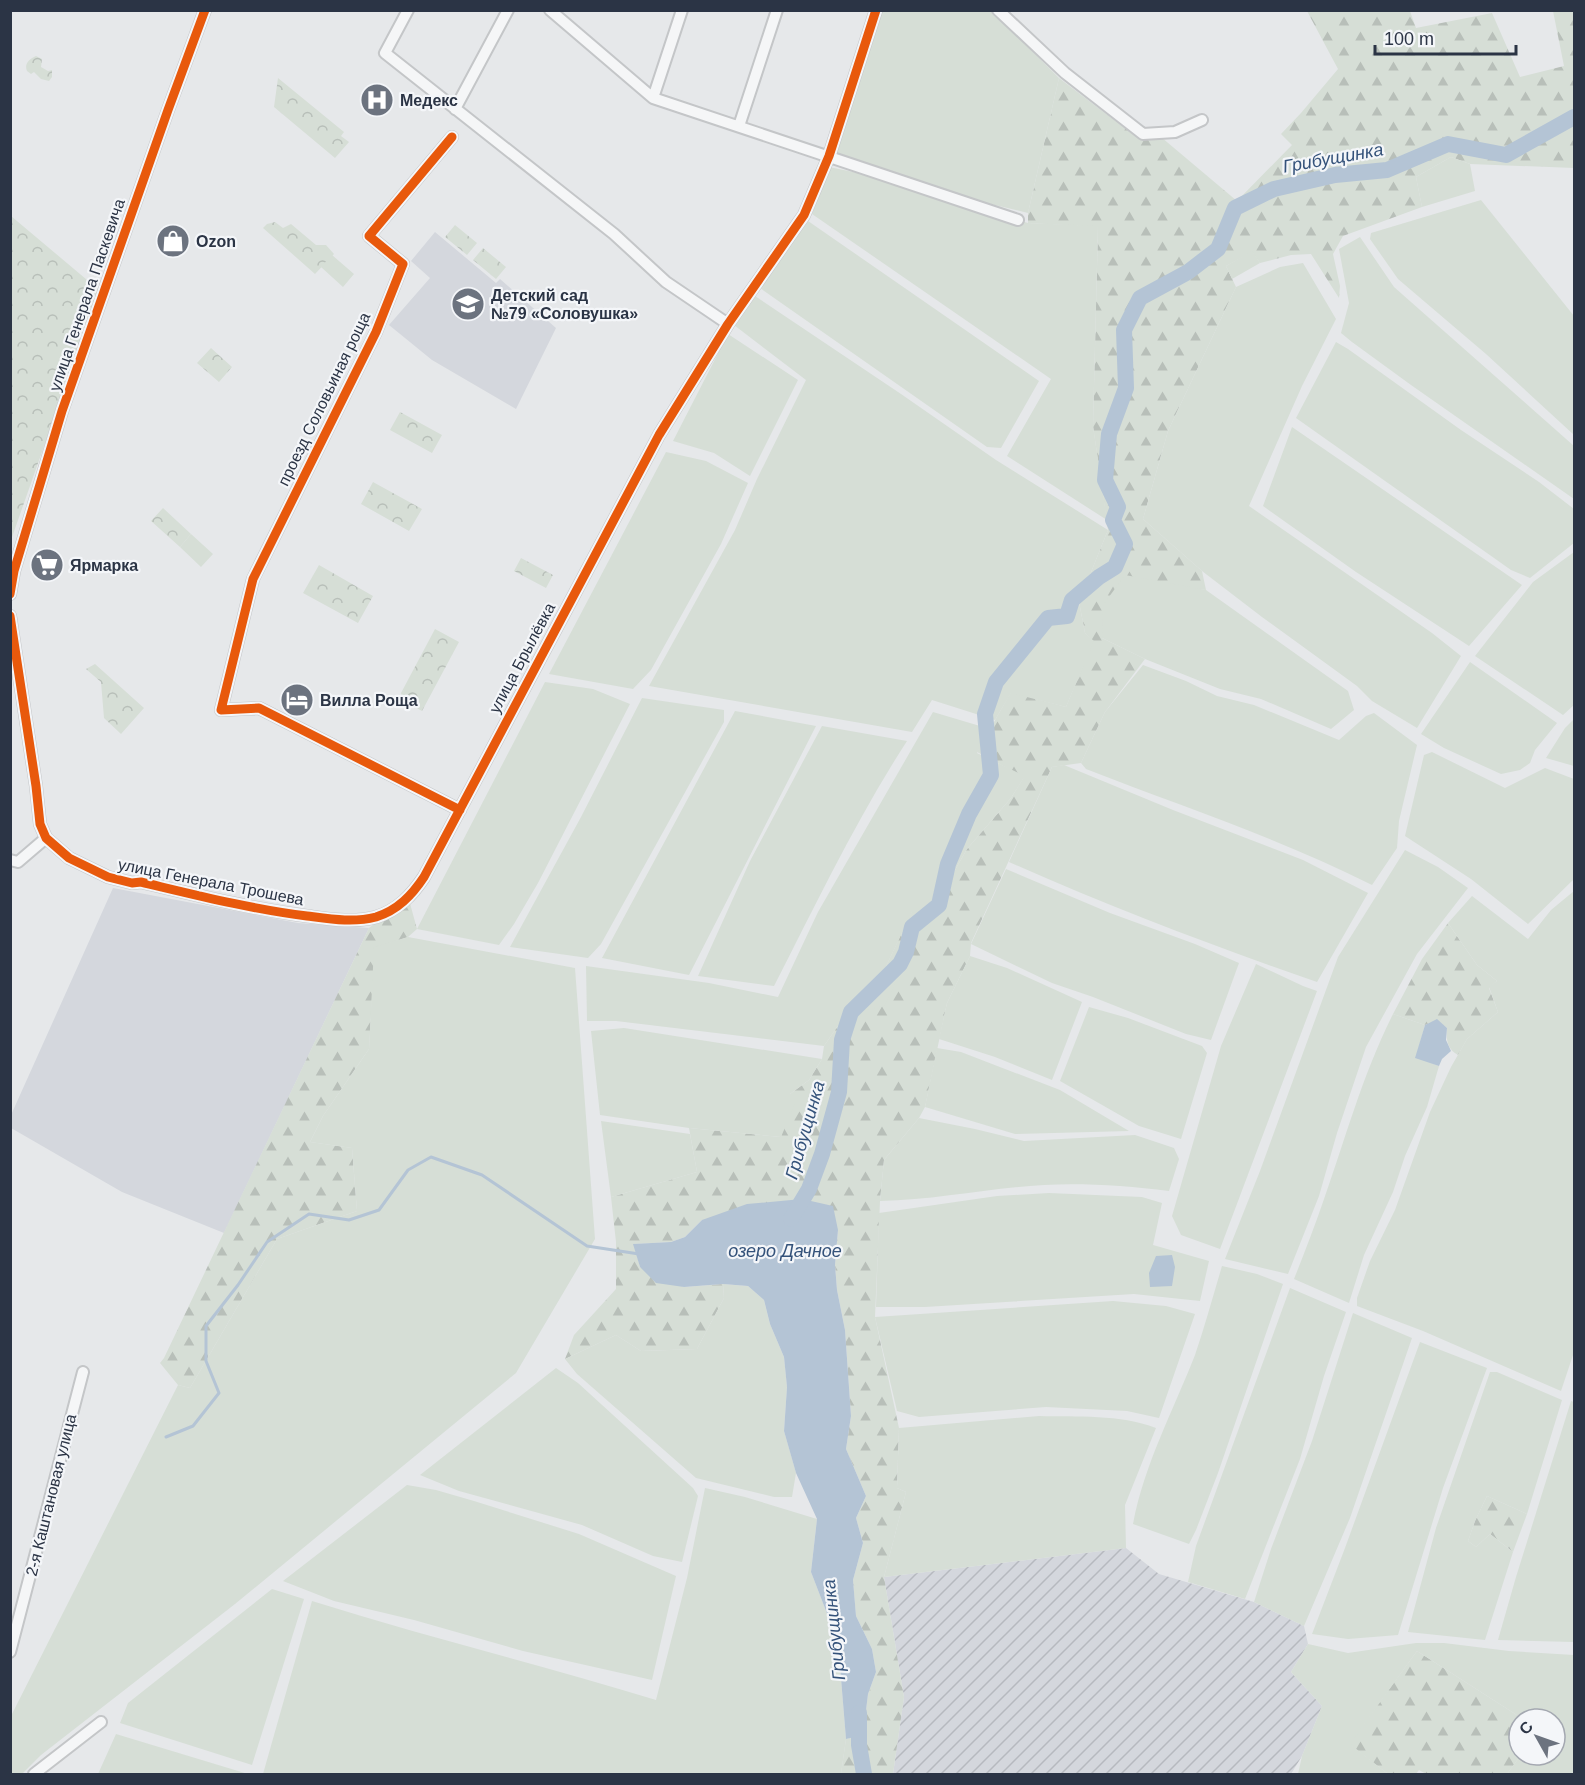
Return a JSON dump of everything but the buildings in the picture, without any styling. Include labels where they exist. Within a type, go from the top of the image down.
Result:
[{"type":"street","name":"улица Генерала Паскевича","points":[[10,594],[14,571],[62,411],[205,10]]},
{"type":"street","points":[[408,10],[385,53],[614,234],[666,282],[728,324]]},
{"type":"street","points":[[456,109],[508,10]]},
{"type":"street","points":[[550,10],[653,98],[1018,220]]},
{"type":"street","points":[[653,98],[682,10]]},
{"type":"street","points":[[739,126],[777,10]]},
{"type":"street","name":"улица Брылёвка","points":[[411,895],[424,877],[460,810],[658,435],[728,324],[804,215],[829,156],[876,10]]},
{"type":"street","points":[[998,10],[1065,73],[1143,134],[1175,132],[1202,120]]},
{"type":"street","name":"проезд Соловьиная роща","points":[[452,137],[369,236],[403,264],[376,332],[253,579],[221,710],[259,708],[460,810]]},
{"type":"street","points":[[10,616],[40,824],[46,838],[18,862],[10,860]]},
{"type":"street","name":"улица Генерала Трошева","points":[[46,838],[69,858],[108,877],[132,883],[141,882],[265,911],[346,921],[375,917],[411,895]]},
{"type":"street","name":"2-я Каштановая улица","points":[[10,1652],[83,1372]]},
{"type":"street","points":[[34,1774],[100,1722]]},
{"type":"shaded area","name":"Детский сад №79 «Соловушка»","points":[[435,232],[496,283],[500,279],[556,328],[516,409],[432,360],[389,325],[430,278],[411,261]]},
{"type":"shaded area","points":[[113,888],[298,923],[369,928],[224,1233],[122,1192],[11,1128],[11,1115]]},
{"type":"shaded area","points":[[1126,1548],[1159,1574],[1254,1602],[1304,1626],[1308,1644],[1291,1672],[1322,1706],[1302,1756],[1291,1774],[893,1774],[904,1697],[884,1577]]},
{"type":"green space","points":[[880,11],[992,11],[1059,78],[1028,213],[974,200],[832,158]]},
{"type":"green space","points":[[1307,11],[1410,11],[1416,28],[1492,13],[1520,77],[1564,66],[1553,11],[1574,11],[1574,168],[1470,164],[1451,157],[1416,177],[1422,207],[1343,236],[1333,254],[1340,286],[1339,298],[1311,254],[1291,255],[1260,263],[1252,252],[1226,266],[1236,287],[1168,431],[1143,519],[1202,571],[1206,590],[1187,588],[1102,638],[1145,659],[1105,712],[1081,763],[1052,767],[971,943],[970,956],[947,1003],[925,1107],[919,1118],[884,1160],[875,1317],[899,1428],[897,1488],[906,1492],[884,1577],[904,1697],[893,1774],[841,1774],[846,1739],[863,1734],[868,1694],[876,1672],[872,1649],[856,1616],[853,1580],[863,1543],[856,1518],[866,1496],[846,1449],[851,1416],[845,1330],[837,1290],[835,1265],[838,1230],[702,1220],[685,1237],[671,1242],[634,1244],[640,1267],[684,1287],[723,1284],[724,1298],[697,1349],[641,1351],[616,1335],[565,1359],[574,1335],[616,1289],[616,1242],[611,1197],[697,1172],[689,1128],[781,1137],[790,1094],[809,1080],[822,1059],[824,1046],[846,1014],[881,977],[912,911],[930,914],[967,849],[1011,798],[1024,777],[977,752],[1011,692],[1066,707],[1093,641],[1085,633],[1079,602],[1108,530],[1093,426],[1098,227],[1028,223],[1028,213],[1059,78],[1139,139],[1161,137],[1237,201],[1292,145],[1281,134],[1338,69]]},
{"type":"green space","points":[[36,56],[42,59],[41,67],[48,71],[52,70],[52,77],[49,81],[41,79],[34,72],[31,74],[27,71],[28,62]]},
{"type":"green space","points":[[278,78],[344,132],[341,136],[349,142],[335,158],[274,107]]},
{"type":"green space","points":[[1451,157],[1470,164],[1475,191],[1422,207],[1416,177]]},
{"type":"green space","points":[[829,167],[863,174],[967,207],[1028,223],[1098,226],[1093,426],[1107,520],[1007,456],[1051,379],[812,214]]},
{"type":"green space","points":[[1481,200],[1574,316],[1574,435],[1486,354],[1398,279],[1370,239],[1371,233]]},
{"type":"green space","points":[[11,216],[99,290],[11,540]]},
{"type":"green space","points":[[808,221],[1039,381],[1001,448],[987,447],[760,288]]},
{"type":"green space","points":[[275,222],[283,228],[291,224],[316,245],[326,245],[334,254],[315,274],[263,228]]},
{"type":"green space","points":[[455,225],[477,243],[467,255],[445,237]]},
{"type":"green space","points":[[1360,237],[1394,287],[1574,446],[1574,499],[1341,333],[1349,303],[1339,249]]},
{"type":"green space","points":[[483,248],[506,267],[496,279],[473,260]]},
{"type":"green space","points":[[1252,251],[1260,263],[1232,279],[1226,266]]},
{"type":"green space","points":[[332,255],[354,274],[343,287],[321,267]]},
{"type":"green space","points":[[1303,263],[1336,319],[1302,386],[1249,506],[1432,633],[1461,656],[1417,728],[1372,701],[1357,686],[1202,571],[1143,519],[1168,431],[1236,287],[1280,267]]},
{"type":"green space","points":[[755,296],[996,460],[1108,530],[1079,602],[1085,633],[1094,641],[1066,707],[1011,693],[995,720],[932,700],[912,732],[649,686],[735,530],[757,479],[806,380],[734,325]]},
{"type":"green space","points":[[728,334],[798,380],[750,476],[714,453],[673,441]]},
{"type":"green space","points":[[1336,342],[1539,482],[1574,509],[1574,543],[1530,578],[1511,570],[1296,418]]},
{"type":"green space","points":[[211,348],[232,367],[219,382],[197,363]]},
{"type":"green space","points":[[400,412],[442,435],[432,453],[390,430]]},
{"type":"green space","points":[[1292,427],[1522,585],[1469,646],[1356,572],[1263,506]]},
{"type":"green space","points":[[666,452],[706,461],[748,483],[721,544],[651,670],[633,689],[549,674]]},
{"type":"green space","points":[[373,482],[422,509],[409,531],[361,504]]},
{"type":"green space","points":[[163,508],[191,534],[180,547],[151,521]]},
{"type":"green space","points":[[191,534],[213,554],[201,567],[180,547]]},
{"type":"green space","points":[[1574,552],[1574,705],[1563,715],[1475,656],[1533,582]]},
{"type":"green space","points":[[521,558],[553,575],[546,588],[514,571]]},
{"type":"green space","points":[[319,565],[373,596],[358,623],[303,593]]},
{"type":"green space","points":[[1125,575],[1206,590],[1348,691],[1354,710],[1331,729],[1261,699],[1220,689],[1145,659],[1102,638],[1103,605]]},
{"type":"green space","points":[[435,629],[459,642],[422,711],[403,701],[401,693]]},
{"type":"green space","points":[[1470,662],[1557,723],[1535,750],[1530,763],[1520,770],[1501,774],[1444,748],[1421,734]]},
{"type":"green space","points":[[95,664],[144,708],[121,734],[104,718],[101,682],[86,669]]},
{"type":"green space","points":[[1143,665],[1186,681],[1217,696],[1254,705],[1339,740],[1366,716],[1374,713],[1417,745],[1399,821],[1397,848],[1372,885],[1302,852],[1086,769],[1081,763],[1105,712]]},
{"type":"green space","points":[[545,682],[593,689],[630,704],[538,883],[499,945],[417,929]]},
{"type":"green space","points":[[642,698],[724,710],[724,722],[601,944],[588,958],[510,947],[581,817]]},
{"type":"green space","points":[[735,711],[816,726],[689,975],[602,958]]},
{"type":"green space","points":[[933,712],[990,729],[977,753],[1025,776],[1011,798],[967,849],[930,914],[912,912],[881,977],[895,985],[884,1006],[846,1014],[824,1046],[616,1021],[587,1021],[586,966],[709,983],[778,997],[818,912]]},
{"type":"green space","points":[[1574,719],[1574,766],[1546,758],[1565,728]]},
{"type":"green space","points":[[822,726],[907,741],[854,831],[774,986],[698,976],[750,861]]},
{"type":"green space","points":[[1432,752],[1505,788],[1545,768],[1574,779],[1574,879],[1528,924],[1471,879],[1405,836],[1424,755]]},
{"type":"green space","points":[[1064,765],[1303,860],[1368,893],[1317,982],[1085,895],[1009,862],[1052,767]]},
{"type":"green space","points":[[1405,850],[1438,867],[1468,888],[1417,954],[1366,1047],[1319,1196],[1288,1274],[1225,1259],[1260,1171],[1338,957]]},
{"type":"green space","points":[[1006,869],[1110,913],[1195,944],[1239,963],[1211,1040],[1186,1034],[1052,983],[971,944]]},
{"type":"green space","points":[[1574,891],[1574,1352],[1561,1391],[1423,1331],[1357,1306],[1357,1298],[1370,1261],[1395,1210],[1430,1112],[1451,1067],[1467,1039],[1498,1012],[1489,987],[1497,981],[1477,965],[1448,923],[1472,896],[1528,939],[1551,910]]},
{"type":"green space","points":[[408,896],[417,929],[408,937],[375,948],[369,1049],[323,1116],[310,1142],[352,1148],[357,1211],[277,1239],[190,1388],[178,1385],[160,1363],[369,928]]},
{"type":"green space","points":[[1448,923],[1477,965],[1497,981],[1489,988],[1498,1012],[1467,1039],[1458,1055],[1448,1043],[1447,1028],[1437,1020],[1425,1025],[1393,1014],[1422,959]]},
{"type":"green space","points":[[408,937],[575,968],[595,1239],[516,1373],[235,1604],[41,1755],[22,1774],[11,1774],[11,1716],[178,1385],[190,1388],[277,1239],[357,1211],[352,1148],[310,1142],[323,1116],[369,1049],[374,947]]},
{"type":"green space","points":[[970,956],[1007,968],[1082,1002],[1052,1080],[995,1057],[939,1039],[947,1003]]},
{"type":"green space","points":[[1256,964],[1317,991],[1220,1249],[1181,1235],[1172,1216],[1221,1046]]},
{"type":"green space","points":[[1089,1007],[1128,1018],[1202,1046],[1207,1053],[1181,1139],[1139,1126],[1060,1081]]},
{"type":"green space","points":[[1393,1014],[1425,1025],[1416,1057],[1439,1066],[1427,1107],[1405,1156],[1393,1192],[1364,1255],[1349,1303],[1294,1279],[1320,1212],[1363,1084]]},
{"type":"green space","points":[[624,1028],[822,1059],[809,1080],[790,1094],[795,1104],[781,1137],[689,1128],[600,1115],[591,1031]]},
{"type":"green space","points":[[937,1048],[961,1052],[1060,1090],[1129,1131],[1015,1134],[925,1107]]},
{"type":"green space","points":[[919,1118],[1024,1141],[1135,1135],[1174,1148],[1179,1159],[1169,1191],[1106,1185],[1044,1185],[880,1201],[884,1160]]},
{"type":"green space","points":[[601,1121],[690,1134],[697,1172],[611,1197]]},
{"type":"green space","points":[[1049,1193],[1142,1197],[1162,1203],[1153,1245],[1209,1261],[1200,1301],[1134,1294],[925,1307],[876,1307],[879,1213],[997,1196]]},
{"type":"green space","points":[[1222,1266],[1257,1274],[1283,1284],[1218,1473],[1189,1544],[1133,1524],[1144,1481],[1195,1355]]},
{"type":"green space","points":[[723,1284],[748,1286],[764,1300],[770,1324],[784,1357],[787,1387],[784,1431],[796,1473],[792,1497],[774,1497],[696,1478],[577,1374],[565,1359],[616,1335],[641,1351],[697,1349],[724,1298]]},
{"type":"green space","points":[[1290,1288],[1346,1312],[1324,1376],[1300,1459],[1245,1599],[1188,1582],[1196,1546]]},
{"type":"green space","points":[[1113,1301],[1166,1306],[1195,1314],[1159,1418],[1127,1411],[1046,1407],[919,1417],[897,1411],[875,1317]]},
{"type":"green space","points":[[1353,1313],[1412,1338],[1350,1518],[1304,1626],[1254,1602],[1271,1549],[1312,1441]]},
{"type":"green space","points":[[1420,1342],[1487,1368],[1443,1488],[1398,1635],[1348,1639],[1312,1634],[1345,1548]]},
{"type":"green space","points":[[556,1368],[578,1383],[693,1488],[698,1496],[682,1562],[653,1556],[582,1525],[459,1491],[420,1475]]},
{"type":"green space","points":[[1490,1372],[1497,1372],[1562,1400],[1527,1514],[1487,1496],[1468,1541],[1476,1547],[1490,1534],[1513,1552],[1485,1640],[1408,1632],[1436,1528]]},
{"type":"green space","points":[[1571,1401],[1574,1402],[1574,1642],[1498,1640],[1516,1577]]},
{"type":"green space","points":[[1039,1416],[1113,1418],[1156,1428],[1125,1505],[1126,1548],[884,1577],[906,1492],[897,1488],[899,1428]]},
{"type":"green space","points":[[407,1485],[436,1490],[579,1534],[676,1576],[652,1680],[523,1651],[414,1620],[334,1601],[283,1581]]},
{"type":"green space","points":[[705,1488],[745,1497],[817,1519],[811,1572],[838,1642],[846,1739],[841,1774],[263,1774],[312,1601],[656,1700],[687,1578]]},
{"type":"green space","points":[[1487,1496],[1527,1514],[1513,1552],[1490,1534],[1476,1547],[1468,1541]]},
{"type":"green space","points":[[272,1589],[304,1599],[252,1765],[120,1723],[128,1703]]},
{"type":"green space","points":[[1416,1643],[1444,1643],[1509,1651],[1574,1655],[1574,1774],[1507,1774],[1512,1767],[1567,1767],[1567,1707],[1507,1709],[1417,1651],[1350,1744],[1388,1774],[1298,1774],[1302,1756],[1322,1706],[1291,1672],[1308,1644],[1348,1653]]},
{"type":"green space","points":[[1417,1651],[1507,1709],[1507,1767],[1512,1767],[1507,1774],[1426,1774],[1419,1770],[1416,1774],[1388,1774],[1349,1744]]},
{"type":"green space","points":[[116,1734],[248,1774],[98,1774]]},
{"type":"water","points":[[1437,1019],[1447,1028],[1446,1040],[1451,1051],[1442,1059],[1439,1066],[1415,1058],[1425,1025]]},
{"type":"water","name":"озеро Дачное","points":[[802,1199],[833,1206],[838,1230],[835,1265],[837,1290],[845,1330],[851,1416],[846,1449],[866,1496],[856,1518],[863,1543],[853,1580],[856,1616],[872,1649],[876,1672],[868,1694],[863,1735],[846,1739],[838,1642],[811,1572],[817,1519],[796,1473],[784,1431],[787,1387],[784,1357],[770,1324],[764,1300],[748,1286],[723,1284],[684,1287],[656,1283],[640,1267],[633,1244],[671,1242],[685,1237],[702,1220],[747,1204]]},
{"type":"water","points":[[1172,1255],[1175,1267],[1172,1286],[1150,1287],[1149,1273],[1156,1256]]},
{"type":"waterway","name":"Грибущинка","points":[[791,1219],[809,1189],[822,1154],[839,1092],[842,1040],[851,1012],[900,964],[906,952],[912,927],[939,905],[948,864],[969,814],[991,775],[985,714],[996,682],[1048,618],[1067,616],[1072,600],[1099,577],[1115,567],[1125,544],[1113,520],[1118,507],[1105,480],[1109,434],[1126,388],[1124,330],[1140,298],[1188,272],[1218,249],[1235,208],[1274,189],[1335,175],[1387,170],[1448,144],[1506,155],[1574,117]]},
{"type":"waterway","points":[[166,1437],[193,1426],[219,1393],[206,1361],[206,1326],[238,1285],[267,1242],[309,1214],[349,1220],[379,1210],[408,1170],[431,1157],[482,1175],[587,1246],[639,1254]]},
{"type":"waterway","name":"Грибущинка","points":[[859,1713],[859,1745],[864,1774]]},
{"type":"cycle path","points":[[10,594],[14,571],[62,411],[205,10]]},
{"type":"cycle path","points":[[10,616],[40,824],[46,838],[69,858],[108,877],[286,913],[359,920],[376,917],[398,906],[415,890],[424,877],[659,435],[728,324],[804,215],[829,156],[876,10]]},
{"type":"cycle path","points":[[452,137],[369,236],[403,264],[376,332],[253,579],[221,710],[259,708],[460,810]]},
{"type":"place","name":"Медекс","points":[[377,100]]},
{"type":"place","name":"Ozon","points":[[173,241]]},
{"type":"place","name":"Детский сад №79 «Соловушка»","points":[[468,304]]},
{"type":"place","name":"Ярмарка","points":[[47,565]]},
{"type":"place","name":"Вилла Роща","points":[[297,700]]}]
